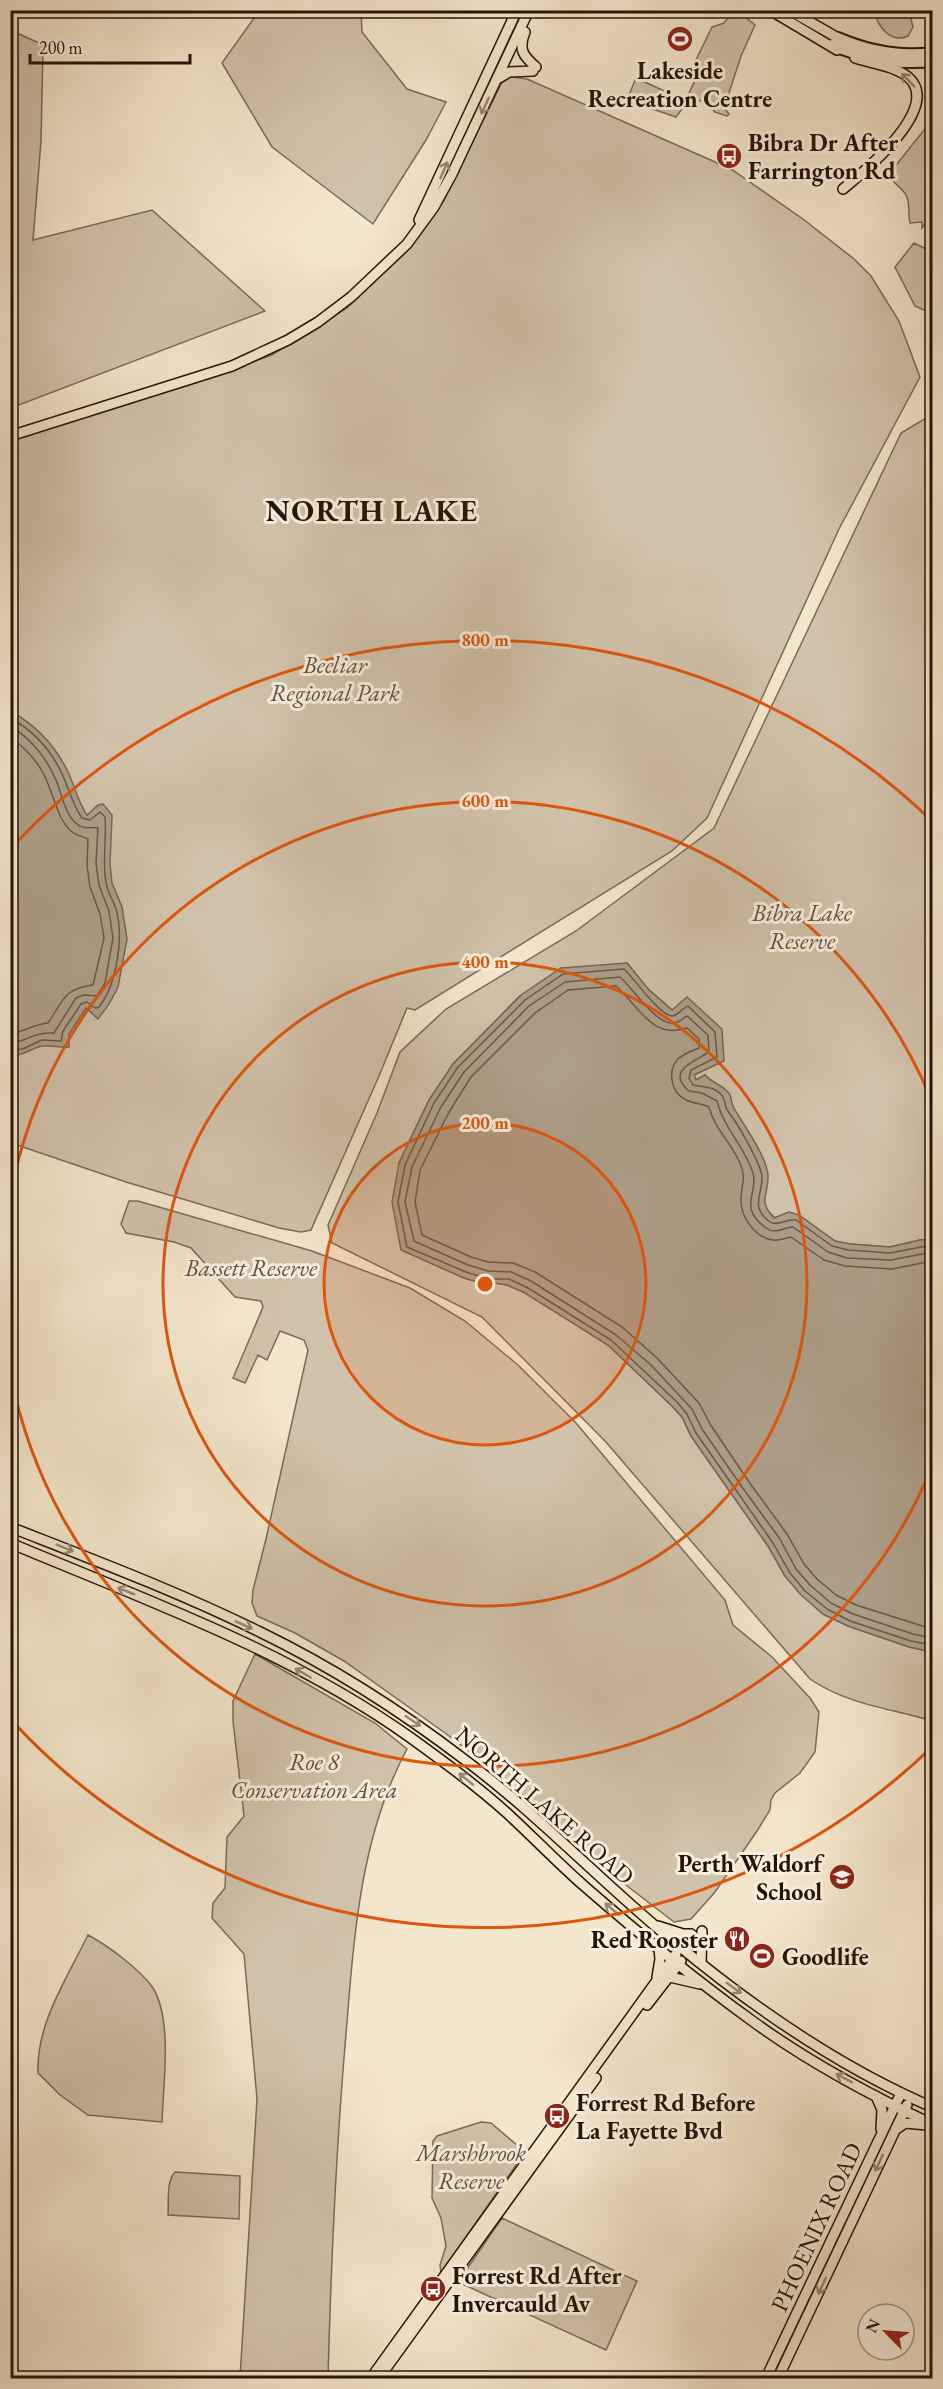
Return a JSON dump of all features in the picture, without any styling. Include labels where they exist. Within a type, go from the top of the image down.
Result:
[{"type":"highway","points":[[835,41],[888,53],[933,53]]},
{"type":"highway","points":[[835,41],[880,60],[933,61]]},
{"type":"main road","points":[[394,257],[422,216],[436,188],[517,10]]},
{"type":"main road","points":[[497,80],[509,72],[535,69],[525,57],[521,46],[531,10]]},
{"type":"main road","points":[[10,436],[232,366],[270,350],[334,310],[366,285],[407,244],[434,207],[453,174],[531,10]]},
{"type":"main road","points":[[770,10],[835,41]]},
{"type":"main road","points":[[789,10],[835,41],[846,55],[903,73],[912,81],[918,98],[914,115],[881,156],[867,171],[843,189]]},
{"type":"main road","name":"NORTH LAKE ROAD","points":[[10,1527],[193,1601],[259,1631],[374,1696],[416,1723],[516,1799],[653,1924],[776,2019],[906,2095],[933,2107]]},
{"type":"main road","name":"NORTH LAKE ROAD","points":[[10,1543],[188,1615],[253,1645],[365,1709],[409,1737],[459,1774],[505,1812],[581,1883],[707,1988],[774,2036],[833,2073],[933,2125]]},
{"type":"main road","points":[[653,1924],[682,1934],[691,1934]]},
{"type":"main road","points":[[701,1963],[702,1931]]},
{"type":"main road","points":[[656,1982],[660,1959],[659,1948]]},
{"type":"main road","points":[[371,2379],[621,2034],[656,1982],[676,1962],[684,1950]]},
{"type":"main road","points":[[379,2379],[641,2013],[670,1977],[676,1962]]},
{"type":"main road","points":[[670,1977],[686,1979],[707,1988]]},
{"type":"main road","points":[[874,2095],[882,2110],[883,2121],[874,2151]]},
{"type":"main road","name":"PHOENIX ROAD","points":[[766,2379],[874,2151],[906,2095]]},
{"type":"main road","name":"PHOENIX ROAD","points":[[778,2379],[894,2131],[900,2108]]},
{"type":"main road","points":[[894,2131],[905,2123],[933,2125]]},
{"type":"green space","points":[[259,11],[361,11],[362,32],[407,89],[446,102],[426,140],[373,224],[272,147],[222,63]]},
{"type":"green space","points":[[733,11],[738,11],[755,25],[741,56],[724,108],[729,114],[727,116],[715,112],[709,105],[688,95],[701,68],[694,64],[712,27],[724,23]]},
{"type":"green space","points":[[874,11],[909,11],[913,27],[908,36],[896,38],[891,36],[882,28]]},
{"type":"green space","points":[[10,30],[43,47],[41,141],[33,240],[152,210],[265,311],[11,408]]},
{"type":"green space","name":"Beeliar Regional Park","points":[[505,76],[527,79],[731,169],[803,219],[854,259],[871,276],[899,321],[920,377],[839,529],[707,818],[672,851],[415,1010],[407,1008],[311,1230],[301,1232],[279,1228],[126,1182],[11,1143],[11,440],[272,355],[347,308],[404,253],[443,202]]},
{"type":"green space","points":[[636,78],[684,100],[682,109],[676,117],[632,102],[629,95]]},
{"type":"green space","points":[[928,125],[932,126],[932,215],[922,228],[922,222],[910,223],[907,197],[889,174]]},
{"type":"green space","points":[[914,243],[932,252],[932,303],[928,312],[915,306],[895,267]]},
{"type":"green space","name":"Bibra Lake Reserve","points":[[931,415],[932,1239],[890,1247],[850,1244],[835,1241],[789,1212],[775,1218],[766,1209],[763,1200],[767,1181],[760,1155],[728,1094],[705,1075],[696,1080],[694,1075],[700,1072],[672,1010],[648,989],[627,963],[521,995],[453,1064],[429,1100],[399,1163],[402,1250],[464,1278],[488,1285],[495,1283],[507,1285],[526,1293],[608,1345],[682,1417],[691,1436],[768,1546],[785,1576],[823,1614],[848,1626],[909,1647],[932,1652],[932,1721],[839,1695],[810,1679],[605,1441],[482,1317],[332,1243],[328,1225],[377,1113],[400,1052],[446,1009],[576,931],[714,828],[901,433]]},
{"type":"green space","name":"Bassett Reserve","points":[[129,1201],[138,1201],[312,1251],[410,1288],[465,1321],[518,1365],[576,1423],[725,1600],[733,1625],[772,1657],[810,1698],[819,1712],[815,1752],[800,1773],[775,1793],[771,1800],[770,1810],[757,1831],[715,1892],[691,1919],[674,1922],[622,1882],[499,1774],[344,1661],[295,1633],[257,1616],[252,1603],[253,1590],[308,1350],[304,1340],[280,1331],[267,1360],[258,1355],[245,1383],[233,1378],[263,1307],[261,1301],[235,1297],[191,1248],[174,1242],[126,1233],[121,1224]]},
{"type":"green space","name":"Roe 8 Conservation Area","points":[[255,1654],[375,1723],[407,1749],[391,1782],[379,1817],[369,1852],[356,1924],[339,2120],[328,2378],[240,2378],[257,2099],[244,1954],[212,1918],[213,1903],[225,1888],[227,1837],[244,1816],[233,1721],[233,1701]]},
{"type":"green space","points":[[88,1935],[114,1951],[148,1981],[159,2002],[165,2035],[162,2122],[88,2115],[60,2095],[38,2073],[42,2037],[47,2019]]},
{"type":"green space","name":"Marshbrook Reserve","points":[[481,2122],[491,2123],[525,2152],[441,2273],[440,2265],[446,2246],[441,2218],[432,2198],[433,2141],[437,2136]]},
{"type":"green space","points":[[175,2172],[240,2176],[239,2219],[168,2215],[169,2186]]},
{"type":"green space","points":[[502,2218],[637,2281],[606,2350],[458,2282]]},
{"type":"water","points":[[10,711],[36,729],[57,753],[87,815],[98,805],[103,804],[112,815],[110,864],[112,883],[122,907],[127,939],[118,987],[98,1019],[86,1008],[69,1034],[69,1047],[40,1046],[10,1056]]},
{"type":"water","points":[[627,963],[648,989],[672,1010],[687,997],[722,1029],[724,1061],[694,1075],[696,1080],[705,1075],[730,1095],[733,1106],[759,1150],[766,1167],[768,1182],[765,1202],[774,1218],[789,1212],[799,1215],[835,1241],[850,1244],[890,1247],[932,1239],[932,1652],[909,1647],[848,1626],[823,1614],[801,1595],[785,1576],[768,1546],[691,1436],[682,1417],[608,1345],[525,1293],[507,1285],[495,1283],[488,1285],[464,1278],[401,1250],[392,1202],[399,1163],[429,1100],[453,1064],[521,995],[561,968]]},
{"type":"place","name":"Lakeside Recreation Centre","points":[[680,39]]},
{"type":"place","name":"Bibra Dr After Farrington Rd","points":[[729,156]]},
{"type":"place","name":"Perth Waldorf School","points":[[842,1877]]},
{"type":"place","name":"Red Rooster","points":[[737,1939]]},
{"type":"place","name":"Goodlife","points":[[762,1956]]},
{"type":"place","name":"Forrest Rd Before La Fayette Bvd","points":[[557,2116]]},
{"type":"place","name":"Forrest Rd After Invercauld Av","points":[[433,2289]]},
{"type":"district","name":"NORTH LAKE","points":[[372,510]]}]
